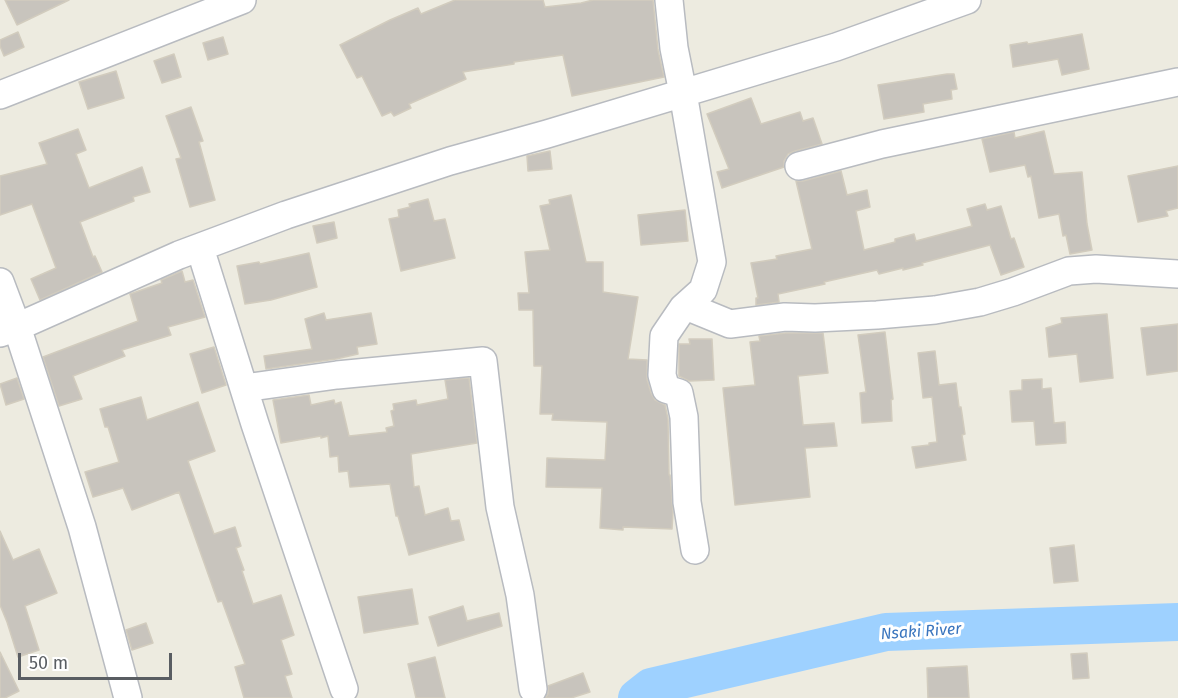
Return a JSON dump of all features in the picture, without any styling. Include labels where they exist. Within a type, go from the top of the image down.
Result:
[{"type":"street","points":[[1,91],[242,0]]},
{"type":"street","points":[[669,0],[674,48],[712,262],[703,290],[683,308],[664,336],[663,375],[666,389],[679,393],[684,417],[687,502],[695,550]]},
{"type":"street","points":[[8,330],[179,255],[286,215],[450,161],[836,47],[967,0]]},
{"type":"street","points":[[799,165],[882,144],[1178,82]]},
{"type":"street","points":[[200,248],[344,689]]},
{"type":"street","points":[[686,306],[730,324],[785,317],[877,315],[935,310],[980,302],[1069,271],[1096,269],[1178,274]]},
{"type":"street","points":[[0,282],[8,330],[82,527],[128,698]]},
{"type":"street","points":[[244,388],[337,375],[483,361],[500,507],[520,596],[533,689]]},
{"type":"building","points":[[5,0],[69,0],[17,25]]},
{"type":"building","points":[[455,0],[543,0],[545,7],[593,0],[653,0],[658,50],[664,77],[572,96],[563,55],[463,72],[466,79],[409,104],[411,108],[394,116],[391,112],[382,116],[362,76],[357,78],[340,45],[418,8],[421,14]]},
{"type":"building","points":[[18,32],[24,47],[4,56],[0,40]]},
{"type":"building","points":[[1082,34],[1089,69],[1062,75],[1058,59],[1013,67],[1010,45]]},
{"type":"building","points":[[223,37],[228,54],[208,60],[203,43]]},
{"type":"building","points":[[174,54],[181,77],[162,83],[154,61]]},
{"type":"building","points":[[116,71],[124,98],[88,109],[79,82]]},
{"type":"building","points":[[954,74],[957,89],[951,90],[952,99],[923,104],[924,112],[884,119],[878,85]]},
{"type":"building","points":[[751,98],[761,124],[800,112],[803,121],[813,118],[822,144],[788,154],[784,167],[722,188],[717,172],[729,169],[707,114]]},
{"type":"building","points":[[191,107],[203,141],[199,142],[215,200],[190,207],[176,159],[181,158],[166,116]]},
{"type":"building","points":[[78,129],[86,150],[76,154],[89,188],[142,167],[150,192],[133,197],[134,201],[80,222],[93,257],[95,256],[102,272],[40,300],[31,279],[56,268],[32,204],[0,215],[0,176],[47,164],[39,143]]},
{"type":"building","points":[[1044,131],[1054,174],[1082,172],[1092,250],[1070,254],[1066,235],[1063,236],[1059,214],[1039,218],[1031,176],[1028,177],[1025,165],[990,172],[982,139],[1014,132],[1015,138]]},
{"type":"building","points":[[550,151],[552,169],[528,171],[527,156]]},
{"type":"building","points":[[1178,166],[1178,208],[1166,211],[1168,216],[1138,222],[1128,176]]},
{"type":"building","points":[[841,171],[847,195],[867,190],[870,207],[856,211],[864,250],[895,242],[895,239],[914,234],[916,241],[972,226],[967,209],[985,204],[987,210],[1001,206],[1011,239],[1014,238],[1024,267],[1001,275],[990,245],[903,270],[903,268],[879,274],[877,270],[824,282],[825,284],[778,294],[779,302],[756,305],[756,298],[758,298],[751,263],[777,259],[776,256],[812,249],[796,181]]},
{"type":"building","points":[[571,195],[586,262],[603,262],[603,292],[638,297],[628,359],[647,360],[647,379],[651,393],[655,400],[665,405],[668,419],[672,529],[600,528],[602,488],[546,487],[547,458],[605,460],[607,422],[552,420],[553,414],[540,414],[542,366],[534,366],[533,310],[519,310],[518,293],[529,293],[525,252],[550,250],[540,206],[550,204],[549,200]]},
{"type":"building","points":[[428,199],[434,221],[445,219],[455,258],[401,271],[389,219],[399,217],[398,210],[410,207],[409,204]]},
{"type":"building","points":[[685,210],[688,241],[641,245],[638,215]]},
{"type":"building","points":[[334,222],[337,238],[317,243],[313,226]]},
{"type":"building","points":[[309,253],[317,287],[271,300],[245,304],[237,266],[259,262],[260,264]]},
{"type":"building","points":[[182,271],[185,282],[193,280],[205,317],[168,327],[171,335],[122,350],[125,356],[73,376],[82,399],[59,406],[43,357],[138,321],[130,294],[162,283],[161,280]]},
{"type":"building","points":[[324,313],[326,320],[371,313],[377,344],[357,347],[358,354],[336,359],[266,369],[264,356],[312,349],[305,319]]},
{"type":"building","points":[[1107,314],[1113,378],[1080,382],[1077,354],[1049,357],[1046,328],[1062,323],[1061,318]]},
{"type":"building","points":[[1178,324],[1178,371],[1147,375],[1141,328]]},
{"type":"building","points":[[885,332],[893,399],[891,400],[892,421],[862,423],[860,393],[866,392],[858,335]]},
{"type":"building","points":[[823,333],[828,373],[798,376],[803,425],[834,423],[837,446],[805,448],[810,497],[735,505],[723,388],[755,385],[750,342],[760,341],[759,336]]},
{"type":"building","points":[[689,339],[712,339],[714,380],[689,381],[679,376],[679,344],[690,344]]},
{"type":"building","points":[[214,347],[226,385],[202,393],[190,354]]},
{"type":"building","points":[[935,351],[939,385],[956,383],[965,434],[962,435],[966,460],[916,468],[912,447],[937,442],[932,397],[923,398],[918,353]]},
{"type":"building","points":[[17,378],[24,399],[6,405],[0,384]]},
{"type":"building","points":[[469,378],[477,443],[411,454],[414,487],[419,486],[425,515],[448,508],[451,521],[459,520],[464,540],[409,555],[398,516],[396,516],[390,484],[350,487],[348,471],[339,472],[338,456],[330,457],[328,436],[281,443],[273,400],[309,395],[311,405],[334,400],[335,404],[341,402],[349,436],[387,432],[386,428],[394,426],[391,411],[394,410],[393,404],[416,400],[417,405],[448,399],[445,380]]},
{"type":"building","points":[[1042,379],[1042,389],[1051,388],[1054,423],[1065,422],[1066,443],[1036,445],[1034,421],[1012,422],[1010,391],[1022,390],[1022,380]]},
{"type":"building","points":[[141,397],[147,420],[198,402],[215,451],[188,461],[214,534],[235,527],[241,546],[236,548],[253,604],[281,595],[294,635],[281,640],[292,674],[285,676],[292,698],[244,698],[235,667],[245,664],[222,601],[218,602],[179,492],[132,510],[123,488],[93,497],[85,472],[119,462],[100,409]]},
{"type":"building","points":[[0,531],[13,560],[39,549],[57,593],[25,606],[39,650],[18,657],[0,605]]},
{"type":"building","points":[[1074,545],[1078,581],[1054,583],[1050,548]]},
{"type":"building","points":[[412,589],[418,624],[364,633],[358,597]]},
{"type":"building","points":[[463,606],[467,621],[499,613],[502,626],[438,646],[429,617]]},
{"type":"building","points":[[146,623],[153,643],[132,650],[126,630]]},
{"type":"building","points":[[0,652],[19,691],[5,698],[0,698]]},
{"type":"building","points":[[1087,653],[1089,678],[1073,679],[1071,654]]},
{"type":"building","points":[[435,657],[445,698],[416,698],[408,664]]},
{"type":"building","points":[[967,666],[969,698],[928,698],[927,668]]},
{"type":"building","points":[[583,673],[590,692],[571,698],[545,698],[548,694],[548,686]]},
{"type":"waterway","name":"Nsaki River","points":[[637,698],[651,687],[886,632],[1178,622]]}]
